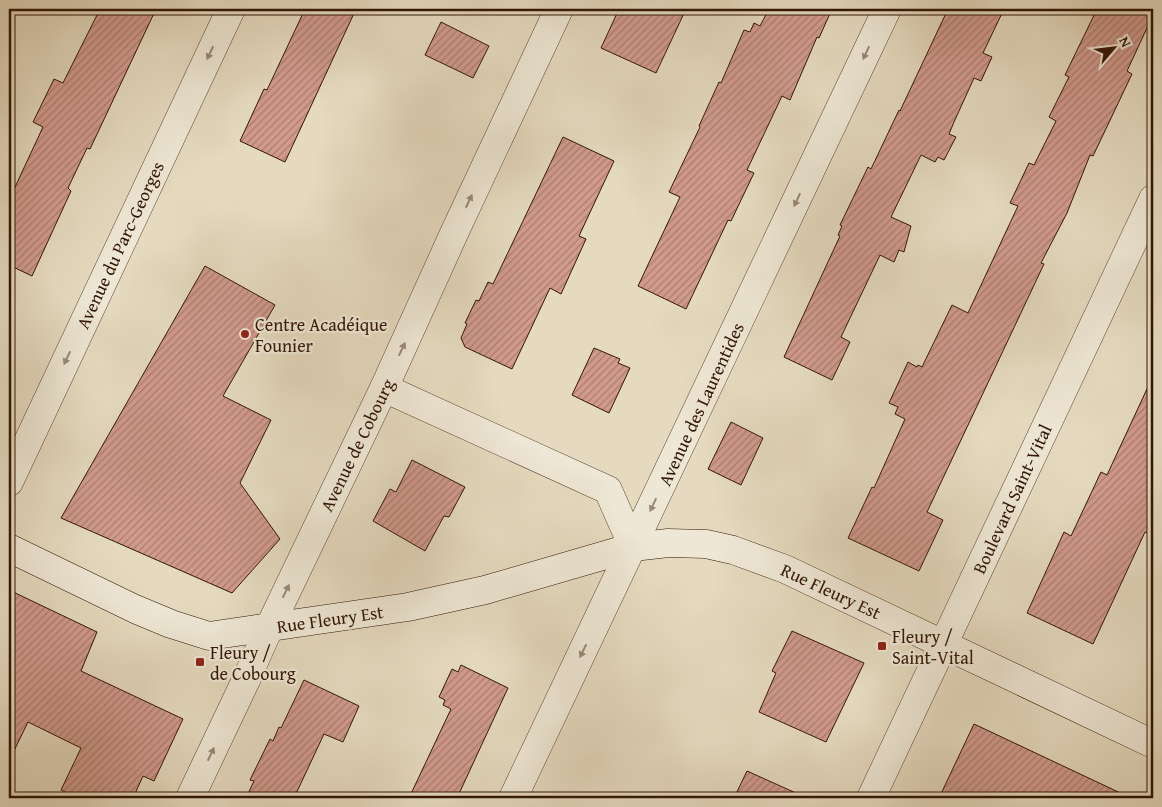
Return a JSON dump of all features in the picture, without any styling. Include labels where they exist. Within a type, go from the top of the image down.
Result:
[{"type":"street","name":"Avenue du Parc-Georges","points":[[9,482],[231,9]]},
{"type":"street","name":"Avenue de Cobourg","points":[[190,798],[384,388],[559,9]]},
{"type":"street","name":"Avenue des Laurentides","points":[[513,798],[887,9]]},
{"type":"street","name":"Boulevard Saint-Vital","points":[[871,798],[1153,199]]},
{"type":"street","points":[[384,388],[608,490],[633,547]]},
{"type":"street","name":"Rue Fleury Est","points":[[9,548],[171,624],[209,636],[376,613],[485,590],[633,547],[668,543],[706,544],[758,558],[1153,744]]},
{"type":"building","points":[[100,9],[156,9],[90,149],[87,148],[68,188],[71,191],[32,276],[9,265],[9,200],[43,127],[33,122],[54,79],[63,83]]},
{"type":"building","points":[[305,9],[356,9],[285,162],[240,141],[264,89],[267,90]]},
{"type":"building","points":[[619,9],[686,9],[656,73],[601,48]]},
{"type":"building","points":[[769,9],[832,9],[819,38],[817,37],[790,100],[782,96],[747,170],[754,173],[731,221],[728,220],[686,309],[638,286],[680,197],[669,192],[719,82],[721,83],[744,30],[750,32],[754,23],[760,26]]},
{"type":"building","points":[[948,9],[1004,9],[983,53],[992,57],[981,81],[974,78],[949,134],[956,137],[944,160],[938,157],[935,162],[921,155],[891,217],[911,226],[904,252],[899,250],[894,262],[880,255],[841,337],[850,342],[832,380],[784,357],[840,236],[838,235],[842,226],[840,225],[868,167],[871,169],[900,111]]},
{"type":"building","points":[[1097,9],[1153,9],[1153,15],[1127,71],[1132,74],[1093,156],[1090,155],[1067,213],[1041,263],[1044,264],[927,512],[943,520],[919,571],[848,538],[872,487],[874,488],[905,419],[895,414],[898,407],[889,403],[908,362],[917,367],[918,365],[922,367],[952,305],[968,313],[1018,206],[1010,203],[1029,163],[1034,165],[1056,121],[1049,117],[1069,77],[1065,75]]},
{"type":"building","points":[[441,22],[489,46],[473,78],[425,55]]},
{"type":"building","points":[[563,137],[614,161],[579,236],[586,239],[561,294],[550,288],[512,369],[465,347],[461,338],[467,324],[465,323],[476,300],[479,301],[488,282],[493,284]]},
{"type":"building","points":[[205,266],[275,305],[223,396],[271,420],[240,483],[280,539],[232,593],[61,518]]},
{"type":"building","points":[[594,348],[620,359],[618,363],[630,368],[609,413],[572,395]]},
{"type":"building","points":[[1153,376],[1153,536],[1145,532],[1093,644],[1027,613],[1064,532],[1071,536],[1101,472],[1107,475]]},
{"type":"building","points":[[731,422],[763,438],[741,485],[708,469]]},
{"type":"building","points":[[412,460],[465,487],[449,517],[444,516],[425,551],[373,521],[390,489],[396,492]]},
{"type":"building","points":[[9,590],[97,632],[81,671],[183,719],[154,781],[143,776],[133,798],[77,798],[61,790],[81,748],[28,722],[9,761]]},
{"type":"building","points":[[792,631],[864,663],[826,742],[759,712],[776,673],[772,671]]},
{"type":"building","points":[[461,665],[508,688],[457,798],[409,798],[451,709],[443,705],[445,700],[439,697],[452,669],[458,672]]},
{"type":"building","points":[[304,680],[359,706],[343,742],[324,734],[294,798],[246,798],[254,781],[250,780],[270,739],[273,741],[279,727],[281,728]]},
{"type":"building","points":[[974,724],[1131,798],[939,798]]},
{"type":"building","points":[[747,771],[807,798],[734,798]]},
{"type":"place","name":"Centre Acadéique Founier","points":[[245,334]]},
{"type":"place","name":"Fleury / Saint-Vital","points":[[882,646]]},
{"type":"place","name":"Fleury / de Cobourg","points":[[200,662]]}]
